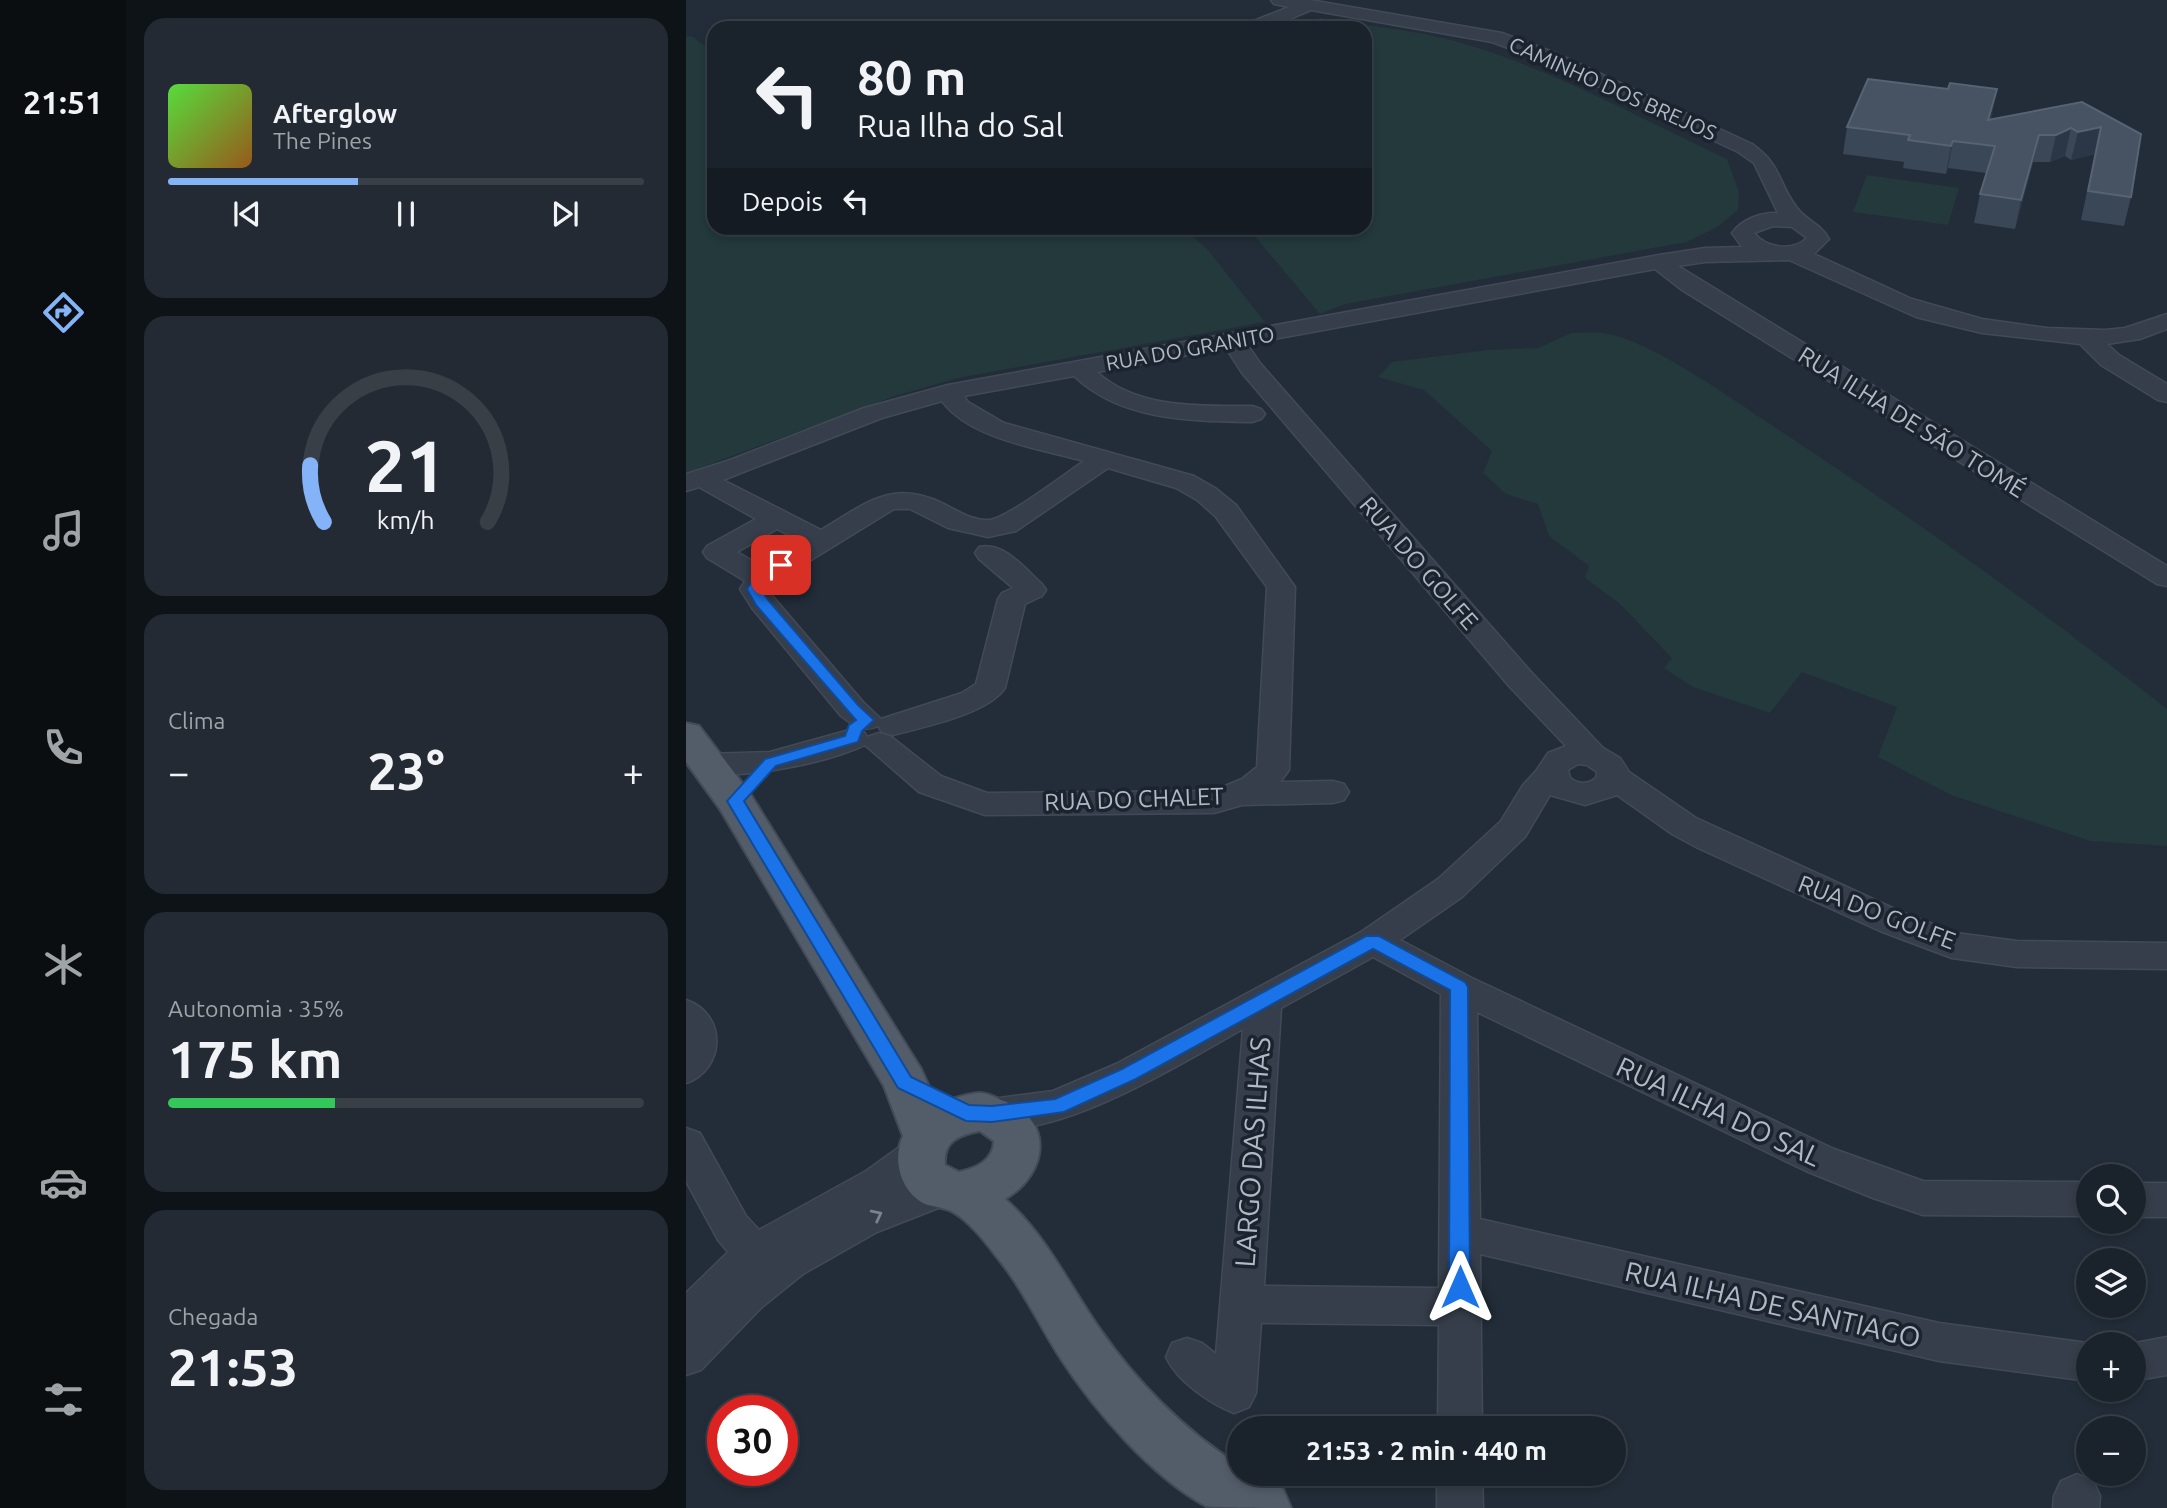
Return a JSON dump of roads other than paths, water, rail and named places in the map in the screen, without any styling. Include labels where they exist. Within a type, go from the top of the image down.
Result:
[{"type":"main road","points":[[697,749],[735,801],[905,1082],[937,1168],[1020,1247],[1091,1359],[1147,1425],[1247,1505]]},
{"type":"main road","points":[[905,1082],[996,1135]]},
{"type":"main road","points":[[937,1168],[944,1121],[996,1135]]},
{"type":"main road","points":[[937,1168],[995,1181],[996,1135]]},
{"type":"main road","points":[[996,1135],[1006,1202],[1020,1247]]},
{"type":"street","name":"CAMINHO DOS BREJOS","points":[[1280,0],[1471,30],[1531,48],[1721,135],[1762,160],[1776,182],[1787,210],[1800,223],[1816,233],[1818,239],[1815,244]]},
{"type":"street","points":[[1269,21],[1308,5]]},
{"type":"street","points":[[1748,228],[1767,216],[1776,182]]},
{"type":"street","points":[[1748,228],[1771,219],[1800,223]]},
{"type":"street","points":[[1748,228],[1751,244],[1836,268],[1903,304],[1949,319],[2087,338],[2126,335],[2167,320]]},
{"type":"street","name":"RUA DO GRANITO","points":[[1705,255],[1722,249],[1748,228]]},
{"type":"street","points":[[1782,252],[1800,251],[1815,244],[1820,254],[1836,268]]},
{"type":"street","name":"RUA DO GRANITO","points":[[695,481],[861,417],[948,392],[1660,262],[1705,255],[1782,252]]},
{"type":"street","points":[[1690,285],[1685,272],[1705,255]]},
{"type":"street","name":"RUA ILHA DE SÃO TOMÉ","points":[[1660,262],[1690,285],[2167,578]]},
{"type":"street","points":[[1594,275],[1649,276],[1690,285]]},
{"type":"street","points":[[1251,368],[1266,349],[1289,330]]},
{"type":"street","points":[[2087,338],[2110,360],[2167,395]]},
{"type":"street","name":"RUA DO GOLFE","points":[[1232,340],[1251,368],[1520,679],[1597,779],[1765,867],[1952,945],[2017,954],[2167,956]]},
{"type":"street","name":"RUA DO GOLFE","points":[[1175,351],[1217,356],[1251,368]]},
{"type":"street","points":[[1079,368],[1103,389],[1134,402],[1199,413],[1252,414]]},
{"type":"street","name":"RUA DO CHALET","points":[[758,583],[762,602],[852,709],[930,784],[985,804],[1214,802],[1242,794],[1262,782],[1273,770],[1281,587],[1226,511],[1185,481],[995,428],[959,407],[948,392]]},
{"type":"street","points":[[775,519],[717,552],[758,583],[822,541],[887,502],[899,498],[911,500],[973,528],[989,531],[1012,522],[1105,459]]},
{"type":"street","points":[[695,481],[718,489],[822,541]]},
{"type":"street","points":[[697,749],[770,762],[973,700],[990,688],[1012,599],[1032,590],[989,553]]},
{"type":"street","points":[[1520,679],[1539,715],[1559,786],[1597,779]]},
{"type":"street","points":[[735,801],[770,762]]},
{"type":"street","points":[[1513,829],[1534,793],[1555,767]]},
{"type":"street","points":[[996,1135],[1129,1074],[1373,941],[1450,888],[1513,829],[1597,779]]},
{"type":"street","points":[[1242,794],[1333,792]]},
{"type":"street","name":"RUA ILHA DO SAL","points":[[1373,941],[1459,987],[1820,1160],[1873,1182],[1923,1198],[2076,1199]]},
{"type":"street","points":[[1459,987],[1460,1416]]},
{"type":"street","name":"LARGO DAS ILHAS","points":[[1187,1357],[1234,1393],[1263,1001]]},
{"type":"street","points":[[686,1014],[698,1028],[699,1043],[695,1057],[686,1068]]},
{"type":"street","points":[[686,1144],[732,1228],[764,1263]]},
{"type":"street","points":[[686,1321],[764,1263],[822,1243],[904,1201],[937,1168]]},
{"type":"street","points":[[2146,1200],[2167,1200]]},
{"type":"street","name":"RUA ILHA DE SANTIAGO","points":[[1460,1232],[1939,1342],[2076,1360]]},
{"type":"street","points":[[686,1356],[738,1303],[764,1263]]},
{"type":"street","name":"LARGO DAS ILHAS","points":[[1241,1304],[1460,1307]]},
{"type":"street","points":[[2146,1360],[2167,1356]]},
{"type":"street","points":[[1460,1486],[1460,1508]]}]
